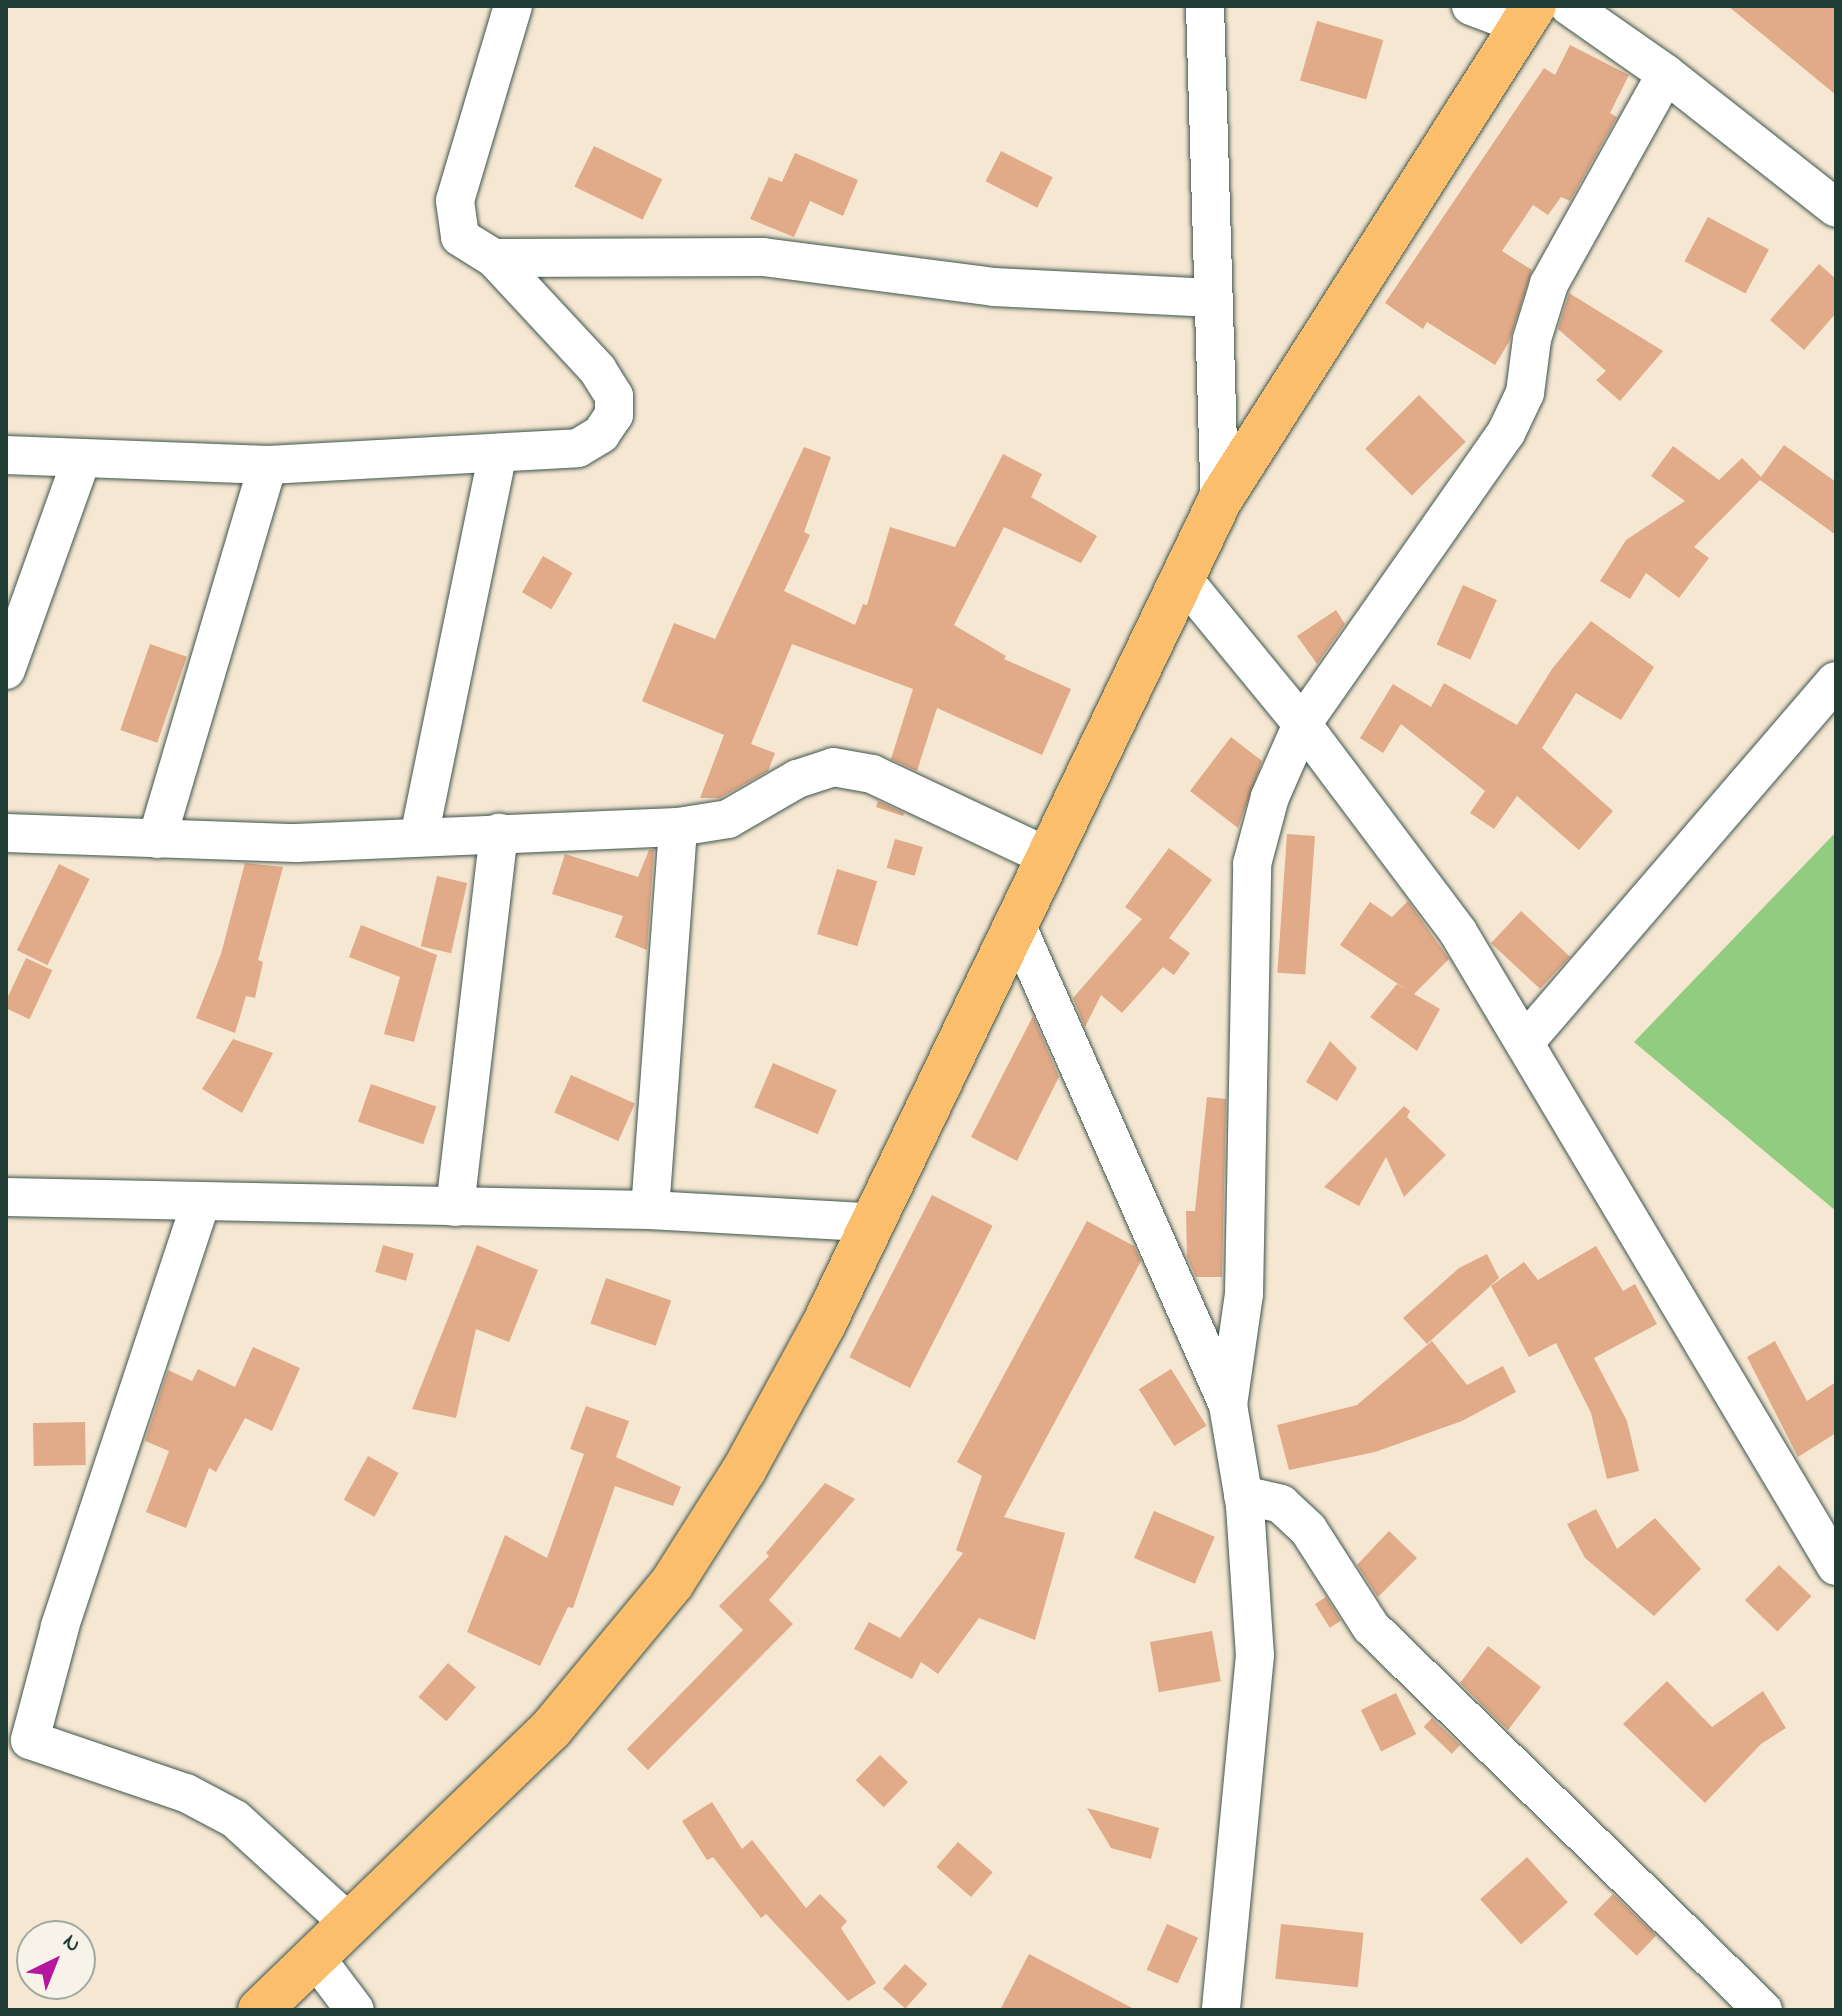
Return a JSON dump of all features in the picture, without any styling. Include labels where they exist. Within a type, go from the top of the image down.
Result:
[{"type":"main road","points":[[260,2010],[551,1729],[672,1583],[782,1407],[868,1222],[1016,924],[1220,500],[1527,15]]},
{"type":"street","points":[[6,455],[81,461],[268,465],[578,448],[601,434],[614,415],[614,396],[598,370],[494,258],[460,237],[455,201],[513,6]]},
{"type":"street","points":[[1205,6],[1220,500]]},
{"type":"street","points":[[1471,6],[1527,15]]},
{"type":"street","points":[[1569,6],[1666,74],[1836,208]]},
{"type":"street","points":[[1228,1405],[1244,1294],[1252,864],[1270,797],[1302,724],[1506,433],[1525,393],[1532,339],[1549,284],[1666,74]]},
{"type":"street","points":[[494,258],[763,257],[994,287],[1213,298]]},
{"type":"street","points":[[419,837],[498,453]]},
{"type":"street","points":[[6,670],[81,461]]},
{"type":"street","points":[[157,839],[268,465]]},
{"type":"street","points":[[1183,579],[1302,724],[1458,932],[1836,1566]]},
{"type":"street","points":[[1525,1042],[1836,681]]},
{"type":"street","points":[[6,833],[296,843],[678,827],[728,819],[797,779],[833,767],[872,774],[1048,857]]},
{"type":"street","points":[[650,1210],[678,827]]},
{"type":"street","points":[[455,1207],[499,833]]},
{"type":"street","points":[[1016,924],[1228,1405],[1243,1495],[1255,1655],[1221,2010]]},
{"type":"street","points":[[6,1197],[650,1210],[868,1222]]},
{"type":"street","points":[[201,1202],[60,1627],[30,1740],[186,1793],[235,1819],[350,1924]]},
{"type":"street","points":[[1243,1495],[1281,1504],[1308,1529],[1371,1627],[1763,2010]]},
{"type":"street","points":[[315,1957],[355,2010]]},
{"type":"green space","points":[[1836,832],[1836,1211],[1634,1042]]},
{"type":"building","points":[[1728,6],[1836,6],[1836,95]]},
{"type":"building","points":[[1317,21],[1383,40],[1366,100],[1300,81]]},
{"type":"building","points":[[1570,45],[1629,75],[1610,113],[1617,117],[1570,201],[1561,197],[1548,215],[1533,205],[1502,251],[1532,270],[1509,342],[1495,365],[1427,322],[1423,329],[1385,303],[1544,68],[1555,75]]},
{"type":"building","points":[[594,146],[662,179],[643,220],[574,186]]},
{"type":"building","points":[[1001,151],[1053,177],[1037,208],[986,181]]},
{"type":"building","points":[[795,153],[858,180],[843,216],[810,201],[794,237],[750,219],[769,177],[782,182]]},
{"type":"building","points":[[1708,217],[1769,249],[1745,294],[1685,261]]},
{"type":"building","points":[[1819,264],[1836,279],[1836,313],[1804,350],[1770,320]]},
{"type":"building","points":[[1569,293],[1663,351],[1620,401],[1596,380],[1606,371],[1558,329]]},
{"type":"building","points":[[1419,395],[1466,442],[1412,495],[1365,449]]},
{"type":"building","points":[[1784,445],[1836,482],[1836,535],[1760,480],[1694,547],[1709,558],[1679,598],[1646,573],[1630,599],[1600,581],[1626,540],[1685,501],[1651,476],[1673,446],[1719,480],[1742,458],[1761,477]]},
{"type":"building","points":[[804,447],[831,457],[804,532],[810,535],[784,591],[855,625],[863,604],[867,605],[890,527],[955,547],[1003,454],[1042,474],[1031,497],[1097,536],[1081,563],[1004,527],[954,625],[1006,656],[1004,659],[1071,689],[1042,755],[937,708],[917,771],[891,759],[913,689],[792,644],[751,744],[775,753],[768,771],[720,798],[700,798],[724,735],[642,701],[674,623],[715,639]]},
{"type":"building","points":[[543,556],[572,573],[551,609],[522,592]]},
{"type":"building","points":[[1463,585],[1497,600],[1470,659],[1437,644]]},
{"type":"building","points":[[1336,610],[1345,624],[1317,664],[1297,636]]},
{"type":"building","points":[[1591,621],[1654,667],[1621,720],[1576,693],[1542,748],[1613,811],[1579,850],[1517,796],[1494,829],[1470,813],[1485,791],[1401,724],[1383,753],[1360,738],[1393,684],[1431,707],[1444,683],[1517,725],[1552,669]]},
{"type":"building","points":[[150,644],[187,657],[157,743],[120,730]]},
{"type":"building","points":[[1231,737],[1262,761],[1238,828],[1190,791]]},
{"type":"building","points":[[878,801],[904,813],[903,816],[876,807]]},
{"type":"building","points":[[1287,834],[1315,836],[1305,975],[1277,973]]},
{"type":"building","points":[[895,839],[923,847],[915,876],[887,868]]},
{"type":"building","points":[[1169,848],[1212,880],[1169,938],[1190,953],[1174,975],[1163,967],[1122,1013],[1101,995],[1085,1027],[1073,998],[1142,919],[1125,907]]},
{"type":"building","points":[[649,850],[654,850],[647,950],[615,937],[623,916],[552,894],[565,854],[638,877]]},
{"type":"building","points":[[245,863],[283,867],[258,960],[263,962],[255,998],[246,996],[235,1033],[196,1018],[221,954]]},
{"type":"building","points":[[59,864],[90,879],[47,965],[17,950]]},
{"type":"building","points":[[837,869],[877,881],[857,946],[817,934]]},
{"type":"building","points":[[437,876],[467,883],[451,953],[421,946]]},
{"type":"building","points":[[1408,901],[1449,959],[1414,994],[1440,1009],[1417,1051],[1370,1017],[1397,984],[1407,990],[1340,945],[1370,902],[1392,917]]},
{"type":"building","points":[[1521,911],[1570,957],[1540,989],[1491,943]]},
{"type":"building","points":[[361,925],[437,955],[414,1042],[384,1034],[400,977],[349,957]]},
{"type":"building","points":[[26,958],[52,970],[29,1019],[6,1008],[6,1001]]},
{"type":"building","points":[[1033,1016],[1059,1077],[1017,1161],[971,1137]]},
{"type":"building","points":[[233,1039],[273,1053],[242,1113],[202,1089]]},
{"type":"building","points":[[1330,1041],[1357,1068],[1337,1101],[1306,1082]]},
{"type":"building","points":[[773,1063],[837,1090],[818,1134],[754,1107]]},
{"type":"building","points":[[571,1075],[635,1103],[618,1141],[554,1112]]},
{"type":"building","points":[[371,1084],[436,1106],[423,1144],[358,1122]]},
{"type":"building","points":[[1207,1097],[1226,1099],[1222,1277],[1196,1277],[1187,1257],[1186,1211],[1195,1211]]},
{"type":"building","points":[[1404,1106],[1410,1111],[1407,1117],[1446,1155],[1404,1197],[1386,1157],[1359,1206],[1324,1187]]},
{"type":"building","points":[[932,1195],[993,1226],[910,1388],[849,1357]]},
{"type":"building","points":[[1087,1221],[1134,1246],[1141,1261],[1004,1517],[1065,1533],[1035,1640],[979,1618],[938,1674],[921,1662],[912,1679],[854,1649],[869,1622],[900,1638],[963,1553],[956,1550],[982,1476],[957,1462]]},
{"type":"building","points":[[383,1245],[414,1254],[406,1281],[375,1272]]},
{"type":"building","points":[[477,1245],[538,1270],[509,1342],[476,1329],[456,1418],[412,1409]]},
{"type":"building","points":[[1596,1246],[1623,1291],[1635,1284],[1657,1324],[1594,1358],[1627,1421],[1639,1471],[1607,1479],[1591,1413],[1556,1343],[1529,1357],[1491,1286],[1524,1262],[1538,1280]]},
{"type":"building","points":[[1487,1254],[1499,1278],[1427,1344],[1403,1318],[1459,1268]]},
{"type":"building","points":[[606,1278],[671,1300],[656,1346],[590,1323]]},
{"type":"building","points":[[1432,1341],[1467,1385],[1503,1366],[1516,1392],[1462,1421],[1375,1452],[1289,1470],[1277,1425],[1357,1405]]},
{"type":"building","points":[[1775,1341],[1807,1401],[1836,1382],[1836,1433],[1798,1457],[1747,1357]]},
{"type":"building","points":[[253,1347],[300,1368],[272,1431],[245,1418],[216,1472],[209,1468],[186,1528],[146,1512],[169,1451],[145,1441],[168,1370],[192,1381],[198,1369],[235,1387]]},
{"type":"building","points":[[1171,1369],[1207,1426],[1174,1446],[1139,1389]]},
{"type":"building","points":[[586,1406],[629,1421],[616,1457],[681,1487],[673,1506],[615,1486],[573,1608],[568,1607],[540,1666],[467,1632],[505,1535],[547,1558],[584,1454],[570,1449]]},
{"type":"building","points":[[85,1422],[86,1465],[34,1466],[33,1423]]},
{"type":"building","points":[[368,1456],[399,1473],[374,1517],[344,1500]]},
{"type":"building","points":[[825,1483],[855,1499],[769,1600],[793,1624],[648,1770],[627,1749],[743,1630],[719,1606],[769,1556],[766,1553]]},
{"type":"building","points":[[1596,1509],[1617,1549],[1655,1518],[1701,1569],[1654,1616],[1585,1558],[1567,1524]]},
{"type":"building","points":[[1154,1511],[1215,1537],[1195,1584],[1134,1558]]},
{"type":"building","points":[[1389,1531],[1417,1558],[1378,1597],[1357,1565]]},
{"type":"building","points":[[1779,1565],[1811,1596],[1777,1632],[1745,1600]]},
{"type":"building","points":[[1326,1597],[1341,1621],[1330,1628],[1315,1604]]},
{"type":"building","points":[[1212,1631],[1221,1681],[1159,1692],[1150,1642]]},
{"type":"building","points":[[1488,1646],[1541,1687],[1508,1730],[1460,1683]]},
{"type":"building","points":[[448,1663],[476,1687],[446,1721],[418,1697]]},
{"type":"building","points":[[1667,1681],[1712,1727],[1763,1691],[1786,1728],[1761,1744],[1705,1803],[1623,1724]]},
{"type":"building","points":[[1396,1693],[1416,1734],[1381,1751],[1361,1710]]},
{"type":"building","points":[[1432,1718],[1460,1745],[1452,1754],[1424,1727]]},
{"type":"building","points":[[880,1755],[908,1782],[884,1807],[856,1780]]},
{"type":"building","points":[[712,1802],[742,1849],[752,1840],[806,1908],[820,1894],[847,1921],[841,1928],[876,1983],[848,2001],[766,1914],[761,1918],[713,1857],[707,1860],[682,1821]]},
{"type":"building","points":[[1087,1808],[1159,1828],[1151,1859],[1111,1848]]},
{"type":"building","points":[[958,1842],[993,1872],[971,1897],[936,1867]]},
{"type":"building","points":[[1527,1857],[1568,1902],[1521,1944],[1480,1899]]},
{"type":"building","points":[[1613,1894],[1656,1936],[1637,1956],[1594,1914]]},
{"type":"building","points":[[1167,1924],[1198,1938],[1178,1984],[1147,1970]]},
{"type":"building","points":[[1281,1924],[1364,1933],[1358,1987],[1275,1979]]},
{"type":"building","points":[[1029,1954],[1136,2010],[1000,2010]]},
{"type":"building","points":[[905,1964],[927,1984],[905,2009],[883,1989]]}]
